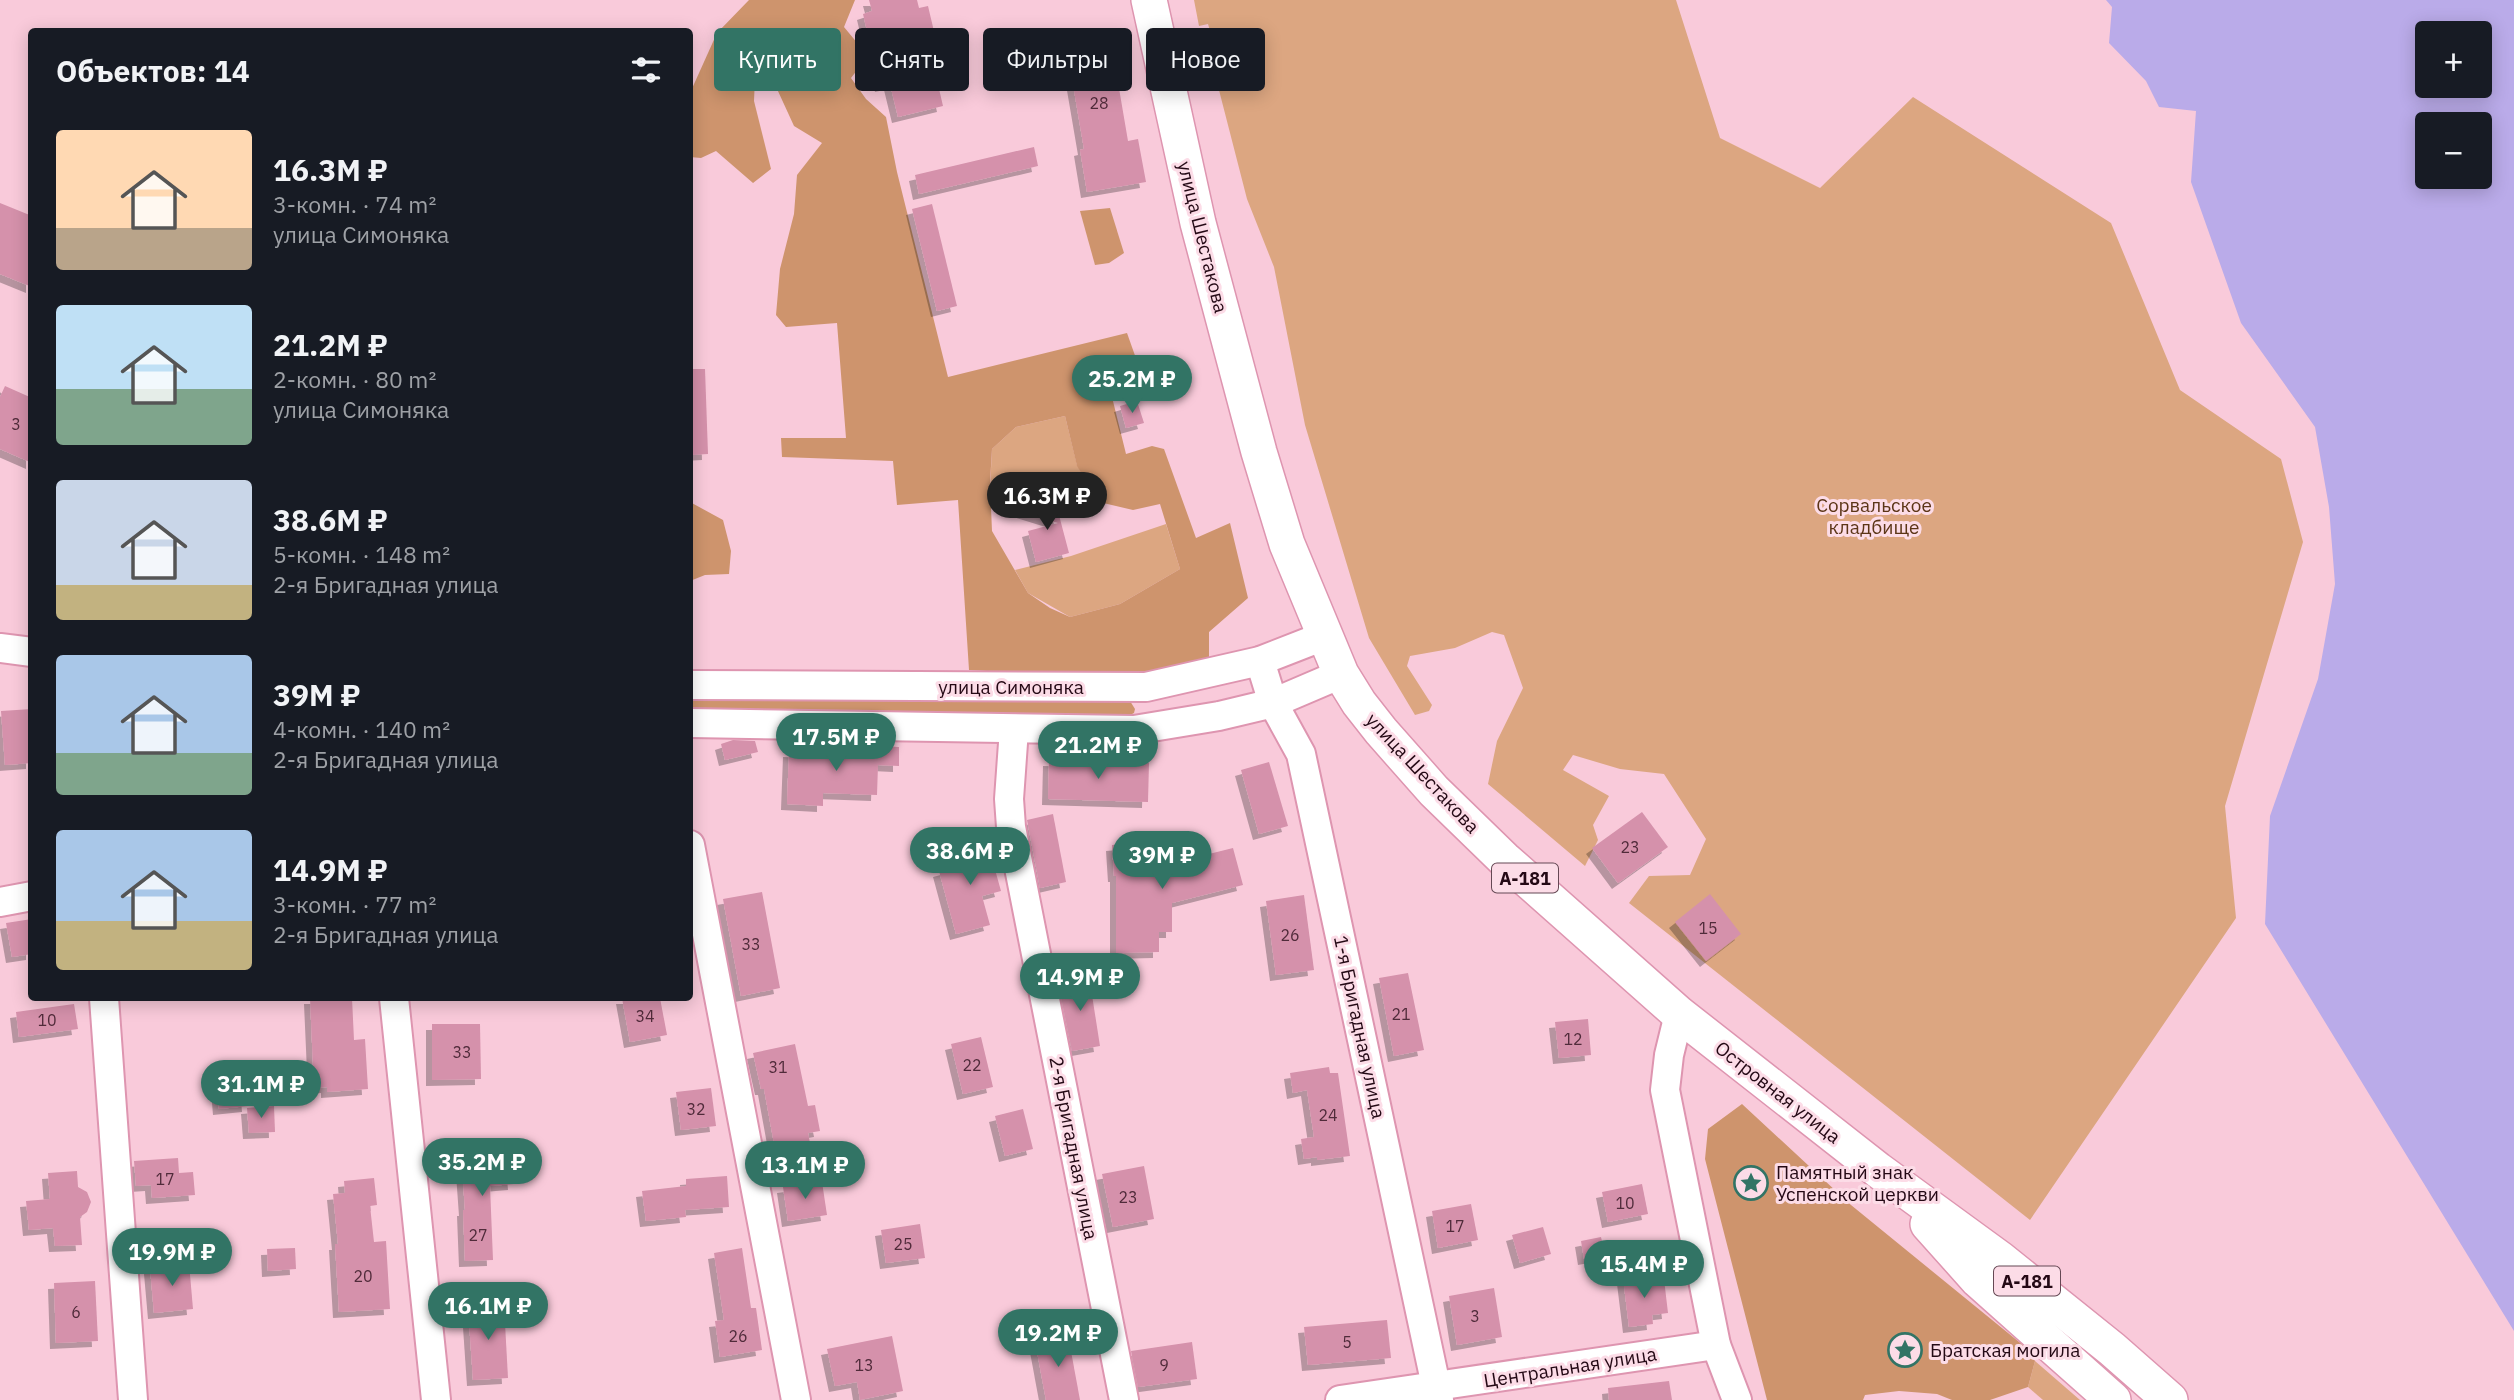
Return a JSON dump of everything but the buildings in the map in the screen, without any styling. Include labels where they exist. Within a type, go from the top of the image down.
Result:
[{"type":"main road","name":"улица Шестакова","points":[[1149,0],[1198,223],[1259,453],[1287,544],[1341,674],[1381,731],[1434,791],[1504,859],[1679,1014]]},
{"type":"main road","name":"Островная улица","points":[[1679,1014],[1878,1170],[2000,1259],[2151,1394]]},
{"type":"main road","name":"Островная улица","points":[[1878,1170],[1978,1280],[2113,1400]]},
{"type":"street","name":"улица Симоняка","points":[[693,685],[1146,687],[1260,661],[1325,636]]},
{"type":"street","points":[[0,648],[28,652]]},
{"type":"street","name":"1-я Бригадная улица","points":[[1260,661],[1273,703],[1301,754],[1438,1394]]},
{"type":"street","points":[[693,723],[1135,730],[1219,716],[1273,703],[1341,674]]},
{"type":"street","name":"2-я Бригадная улица","points":[[1014,729],[1009,799],[1010,827],[1124,1400]]},
{"type":"street","points":[[693,861],[796,1400]]},
{"type":"street","points":[[0,902],[28,896]]},
{"type":"street","points":[[104,1001],[133,1400]]},
{"type":"street","points":[[394,1001],[436,1400]]},
{"type":"street","points":[[1679,1014],[1669,1055],[1665,1090],[1716,1345],[1737,1400]]},
{"type":"street","name":"Центральная улица","points":[[1340,1400],[1438,1394],[1716,1345]]},
{"type":"green space","name":"Сорвальское кладбище","points":[[1194,0],[1676,0],[1720,138],[1820,188],[1913,97],[2111,223],[2180,390],[2281,459],[2303,542],[2225,806],[2236,918],[2030,1220],[1629,903],[1649,876],[1690,875],[1706,839],[1664,774],[1620,769],[1573,755],[1563,770],[1609,796],[1593,825],[1598,840],[1585,866],[1488,784],[1497,741],[1523,688],[1504,635],[1492,632],[1455,648],[1410,656],[1407,666],[1432,705],[1429,711],[1415,715],[1369,638],[1305,425],[1274,267],[1247,199],[1219,91],[1265,91],[1265,28],[1209,28],[1208,24],[1199,26]]},
{"type":"green space","points":[[1065,416],[1077,465],[1099,502],[1065,514],[1054,485],[990,488],[992,449],[1016,427]]},
{"type":"green space","points":[[1166,524],[1180,569],[1120,604],[1070,617],[1028,593],[1015,570],[1071,556]]},
{"type":"green space","points":[[2035,1361],[2080,1400],[2043,1400],[2028,1387]]},
{"type":"shaded area","points":[[749,0],[855,0],[844,27],[855,40],[855,73],[851,78],[855,84],[855,91],[860,91],[886,117],[948,377],[1127,333],[1140,377],[1128,387],[1116,385],[1100,376],[1096,380],[1111,393],[1126,454],[1152,446],[1164,449],[1196,538],[1230,523],[1248,598],[1209,632],[1209,662],[1146,680],[969,670],[958,500],[897,505],[893,461],[782,457],[781,438],[846,438],[837,323],[786,327],[776,315],[780,269],[794,214],[797,175],[822,143],[794,126],[778,91],[841,91],[841,28],[722,28]],"holes":[[[1065,416],[1077,466],[1099,502],[1133,510],[1160,504],[1180,569],[1120,604],[1070,617],[1050,608],[1028,593],[992,531],[992,449],[1016,427]]]},
{"type":"shaded area","points":[[2106,0],[2514,0],[2514,1331],[2265,924],[2270,816],[2318,679],[2335,584],[2329,507],[2315,427],[2241,323],[2191,182],[2196,111],[2159,107],[2146,81],[2109,43],[2112,7]]},
{"type":"shaded area","points":[[714,40],[714,91],[754,91],[754,101],[771,169],[753,183],[716,151],[701,158],[693,157],[693,86]]},
{"type":"shaded area","points":[[1110,208],[1124,253],[1109,263],[1095,265],[1080,211]]},
{"type":"shaded area","points":[[693,504],[723,520],[731,551],[729,574],[705,575],[693,580]]},
{"type":"shaded area","points":[[693,698],[1130,701],[1135,709],[1134,713],[1128,716],[693,713]]},
{"type":"shaded area","points":[[1742,1104],[1851,1205],[2024,1346],[2035,1361],[2028,1387],[1990,1400],[1952,1400],[1937,1394],[1899,1391],[1865,1395],[1863,1400],[1767,1400],[1705,1159],[1708,1129]]},
{"type":"place","name":"Памятный знак Успенской церкви","points":[[1751,1183]]},
{"type":"place","name":"Братская могила","points":[[1905,1350]]}]
